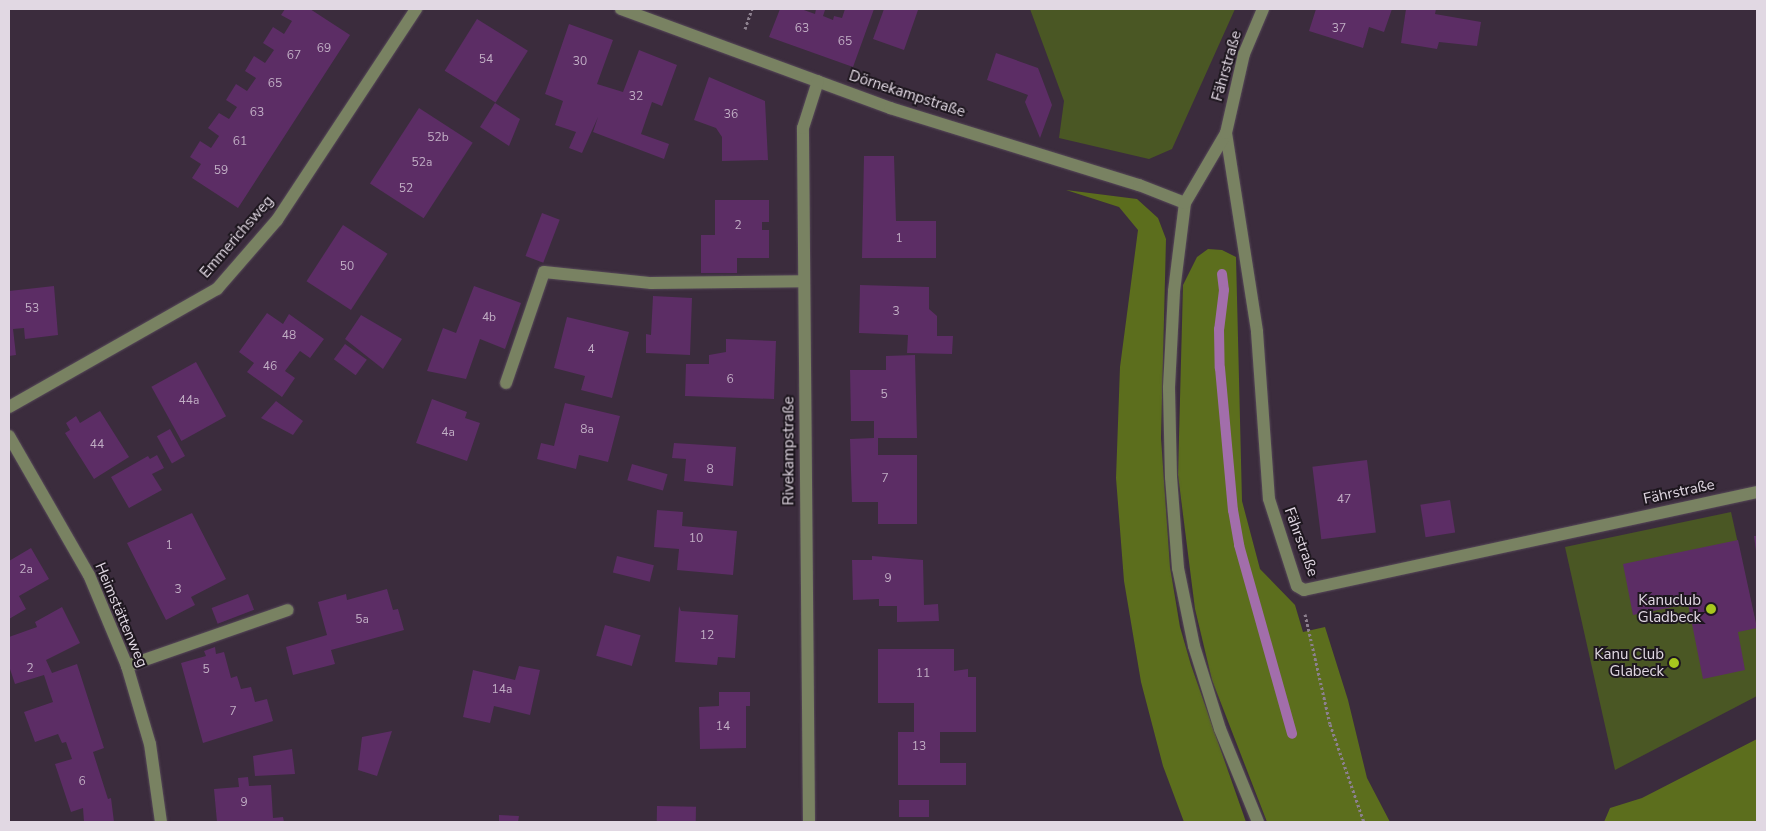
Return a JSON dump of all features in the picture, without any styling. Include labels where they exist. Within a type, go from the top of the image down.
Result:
[{"type":"street","name":"Emmerichsweg","points":[[9,407],[217,288],[277,220],[416,9]]},
{"type":"street","name":"Dörnekampstraße","points":[[621,9],[818,81],[1186,202]]},
{"type":"street","name":"Fährstraße","points":[[1258,822],[1220,729],[1194,646],[1178,568],[1171,477],[1169,387],[1174,291],[1186,202],[1226,133],[1244,54],[1263,9]]},
{"type":"street","name":"Rivekampstraße","points":[[809,822],[803,128],[818,81]]},
{"type":"street","name":"Fährstraße","points":[[1226,133],[1257,332],[1269,500],[1297,586],[1304,590],[1757,492]]},
{"type":"street","points":[[506,383],[544,272],[651,283],[804,281]]},
{"type":"street","name":"Heimstättenweg","points":[[9,436],[88,576],[127,666],[150,744],[161,822]]},
{"type":"street","points":[[127,666],[288,610]]},
{"type":"path","points":[[1297,586],[1330,724],[1364,822]]},
{"type":"green space","points":[[1030,9],[1235,9],[1172,149],[1149,159],[1059,138],[1064,101]]},
{"type":"green space","points":[[1066,190],[1137,199],[1158,218],[1166,239],[1161,438],[1170,567],[1180,627],[1191,665],[1246,822],[1184,822],[1163,766],[1141,682],[1124,581],[1116,478],[1120,367],[1138,230],[1119,207]]},
{"type":"green space","points":[[1208,249],[1222,250],[1236,257],[1242,501],[1260,569],[1295,605],[1303,632],[1325,627],[1348,700],[1367,778],[1390,822],[1267,822],[1212,680],[1195,609],[1178,475],[1183,285],[1197,257]]},
{"type":"green space","name":"Kanu Club Glabeck","points":[[1731,512],[1757,629],[1757,696],[1615,770],[1565,547]]},
{"type":"green space","points":[[1757,739],[1757,822],[1604,822],[1610,808],[1642,798]]},
{"type":"building","points":[[285,9],[310,9],[350,35],[238,208],[192,178],[201,164],[190,157],[200,141],[211,148],[219,136],[208,128],[219,113],[229,119],[237,107],[226,100],[236,84],[247,91],[256,78],[245,71],[254,56],[265,63],[274,50],[263,43],[273,27],[284,34],[292,21],[281,15]]},
{"type":"building","points":[[780,9],[801,9],[815,14],[816,9],[821,9],[825,10],[823,16],[833,20],[834,16],[842,18],[845,9],[874,9],[853,67],[769,37]]},
{"type":"building","points":[[884,9],[918,10],[904,50],[873,39]]},
{"type":"building","points":[[1316,9],[1392,9],[1384,32],[1369,27],[1363,48],[1309,31]]},
{"type":"building","points":[[1406,9],[1436,9],[1435,14],[1481,22],[1477,46],[1439,42],[1437,49],[1401,43]]},
{"type":"building","points":[[477,19],[528,51],[496,103],[445,71]]},
{"type":"building","points":[[569,24],[613,40],[597,84],[623,92],[639,50],[677,65],[662,106],[652,102],[641,134],[669,144],[664,159],[593,132],[598,117],[582,153],[569,148],[576,132],[555,125],[563,101],[545,94]]},
{"type":"building","points":[[996,53],[1038,68],[1052,105],[1040,138],[1025,102],[1028,95],[987,80]]},
{"type":"building","points":[[709,77],[765,101],[768,160],[722,161],[722,137],[716,128],[694,120]]},
{"type":"building","points":[[495,103],[520,119],[509,146],[480,127]]},
{"type":"building","points":[[419,108],[473,143],[424,218],[370,183]]},
{"type":"building","points":[[864,156],[894,156],[896,221],[936,221],[936,258],[862,258]]},
{"type":"building","points":[[715,200],[769,200],[769,222],[762,222],[762,230],[769,230],[769,258],[737,258],[737,273],[701,273],[701,235],[715,235]]},
{"type":"building","points":[[542,213],[560,220],[543,263],[526,256]]},
{"type":"building","points":[[343,225],[387,254],[351,310],[307,281]]},
{"type":"building","points":[[860,285],[929,287],[929,309],[937,316],[937,336],[953,336],[952,354],[907,353],[908,335],[859,333]]},
{"type":"building","points":[[54,286],[58,335],[25,339],[24,328],[13,329],[16,355],[9,356],[9,291]]},
{"type":"building","points":[[474,286],[521,303],[505,349],[480,339],[466,379],[427,371],[443,328],[456,333]]},
{"type":"building","points":[[653,296],[692,298],[690,355],[646,353],[646,334],[651,335]]},
{"type":"building","points":[[267,313],[283,324],[289,314],[324,339],[310,358],[300,351],[285,371],[295,378],[282,397],[247,372],[254,363],[239,352]]},
{"type":"building","points":[[361,315],[402,339],[383,369],[345,339]]},
{"type":"building","points":[[567,317],[629,332],[612,398],[581,390],[585,376],[554,368]]},
{"type":"building","points":[[726,339],[776,341],[774,399],[685,396],[686,364],[709,364],[709,355],[726,352]]},
{"type":"building","points":[[345,344],[367,360],[356,375],[334,359]]},
{"type":"building","points":[[915,355],[917,438],[878,438],[878,455],[917,455],[917,524],[878,524],[878,502],[852,502],[850,439],[874,438],[874,421],[851,421],[850,370],[886,370],[886,356]]},
{"type":"building","points":[[196,362],[226,416],[181,441],[151,387]]},
{"type":"building","points":[[432,399],[467,412],[465,418],[480,423],[467,461],[416,443]]},
{"type":"building","points":[[276,401],[303,421],[293,435],[261,418]]},
{"type":"building","points":[[565,403],[620,416],[608,462],[579,455],[576,469],[537,459],[541,443],[554,446]]},
{"type":"building","points":[[100,411],[129,457],[94,479],[65,433],[70,430],[66,423],[76,416],[80,423]]},
{"type":"building","points":[[170,429],[185,456],[172,463],[157,436]]},
{"type":"building","points":[[674,443],[736,447],[733,486],[684,481],[686,459],[672,458]]},
{"type":"building","points":[[157,455],[164,468],[152,474],[162,490],[129,508],[111,477],[148,456],[150,459]]},
{"type":"building","points":[[1367,460],[1376,532],[1321,539],[1312,467]]},
{"type":"building","points":[[632,464],[668,474],[663,491],[627,480]]},
{"type":"building","points":[[1450,500],[1455,533],[1426,537],[1420,505]]},
{"type":"building","points":[[657,510],[683,512],[682,526],[737,531],[733,575],[677,570],[679,549],[654,547]]},
{"type":"building","points":[[192,513],[226,579],[191,597],[195,605],[166,620],[127,543]]},
{"type":"building","points":[[1754,536],[1757,536],[1756,551]]},
{"type":"building","name":"Kanuclub Gladbeck","points":[[1738,540],[1757,628],[1738,632],[1745,670],[1703,679],[1688,604],[1633,615],[1623,564]]},
{"type":"building","points":[[31,548],[49,579],[19,596],[26,609],[9,619],[9,561]]},
{"type":"building","points":[[617,556],[654,565],[650,582],[613,572]]},
{"type":"building","points":[[872,556],[923,560],[924,605],[938,604],[939,621],[897,622],[897,606],[879,606],[879,599],[853,600],[852,560],[872,560]]},
{"type":"building","points":[[387,589],[393,610],[398,609],[404,630],[331,650],[335,664],[293,675],[286,647],[327,635],[318,602],[346,594],[347,600]]},
{"type":"building","points":[[248,594],[254,610],[218,624],[212,608]]},
{"type":"building","points":[[679,606],[681,611],[738,615],[735,658],[718,657],[717,665],[675,662]]},
{"type":"building","points":[[62,607],[80,643],[46,660],[52,673],[77,664],[104,748],[93,752],[108,799],[111,798],[114,822],[84,822],[83,808],[71,812],[55,764],[72,759],[66,742],[62,743],[58,734],[35,742],[24,712],[53,702],[44,675],[15,684],[9,666],[9,637],[37,627],[35,622]]},
{"type":"building","points":[[605,625],[641,635],[632,666],[596,656]]},
{"type":"building","points":[[215,647],[216,654],[224,652],[231,678],[237,676],[241,689],[251,687],[255,702],[267,699],[273,721],[203,743],[181,663],[206,656],[204,651]]},
{"type":"building","points":[[878,649],[954,649],[954,671],[968,669],[968,677],[976,677],[976,732],[940,732],[940,763],[966,763],[966,785],[898,785],[898,732],[914,732],[914,703],[878,703]]},
{"type":"building","points":[[519,666],[540,670],[530,715],[494,706],[490,723],[463,717],[473,670],[515,680]]},
{"type":"building","points":[[719,692],[750,692],[750,706],[746,706],[746,748],[700,749],[699,707],[719,706]]},
{"type":"building","points":[[392,731],[377,776],[358,770],[362,737]]},
{"type":"building","points":[[292,749],[295,774],[255,776],[253,756]]},
{"type":"building","points":[[248,777],[249,786],[271,785],[273,818],[283,817],[284,822],[217,822],[214,789],[239,787],[238,778]]},
{"type":"building","points":[[899,800],[929,800],[929,817],[899,817]]},
{"type":"building","points":[[657,806],[696,807],[696,822],[657,822]]},
{"type":"building","points":[[499,815],[519,816],[518,822],[499,822]]},
{"type":"waterway","points":[[1222,274],[1224,290],[1219,329],[1220,368],[1233,510],[1239,545],[1292,734]]},
{"type":"place","name":"Kanuclub Gladbeck","points":[[1711,609]]},
{"type":"place","name":"Kanu Club Glabeck","points":[[1674,663]]}]
